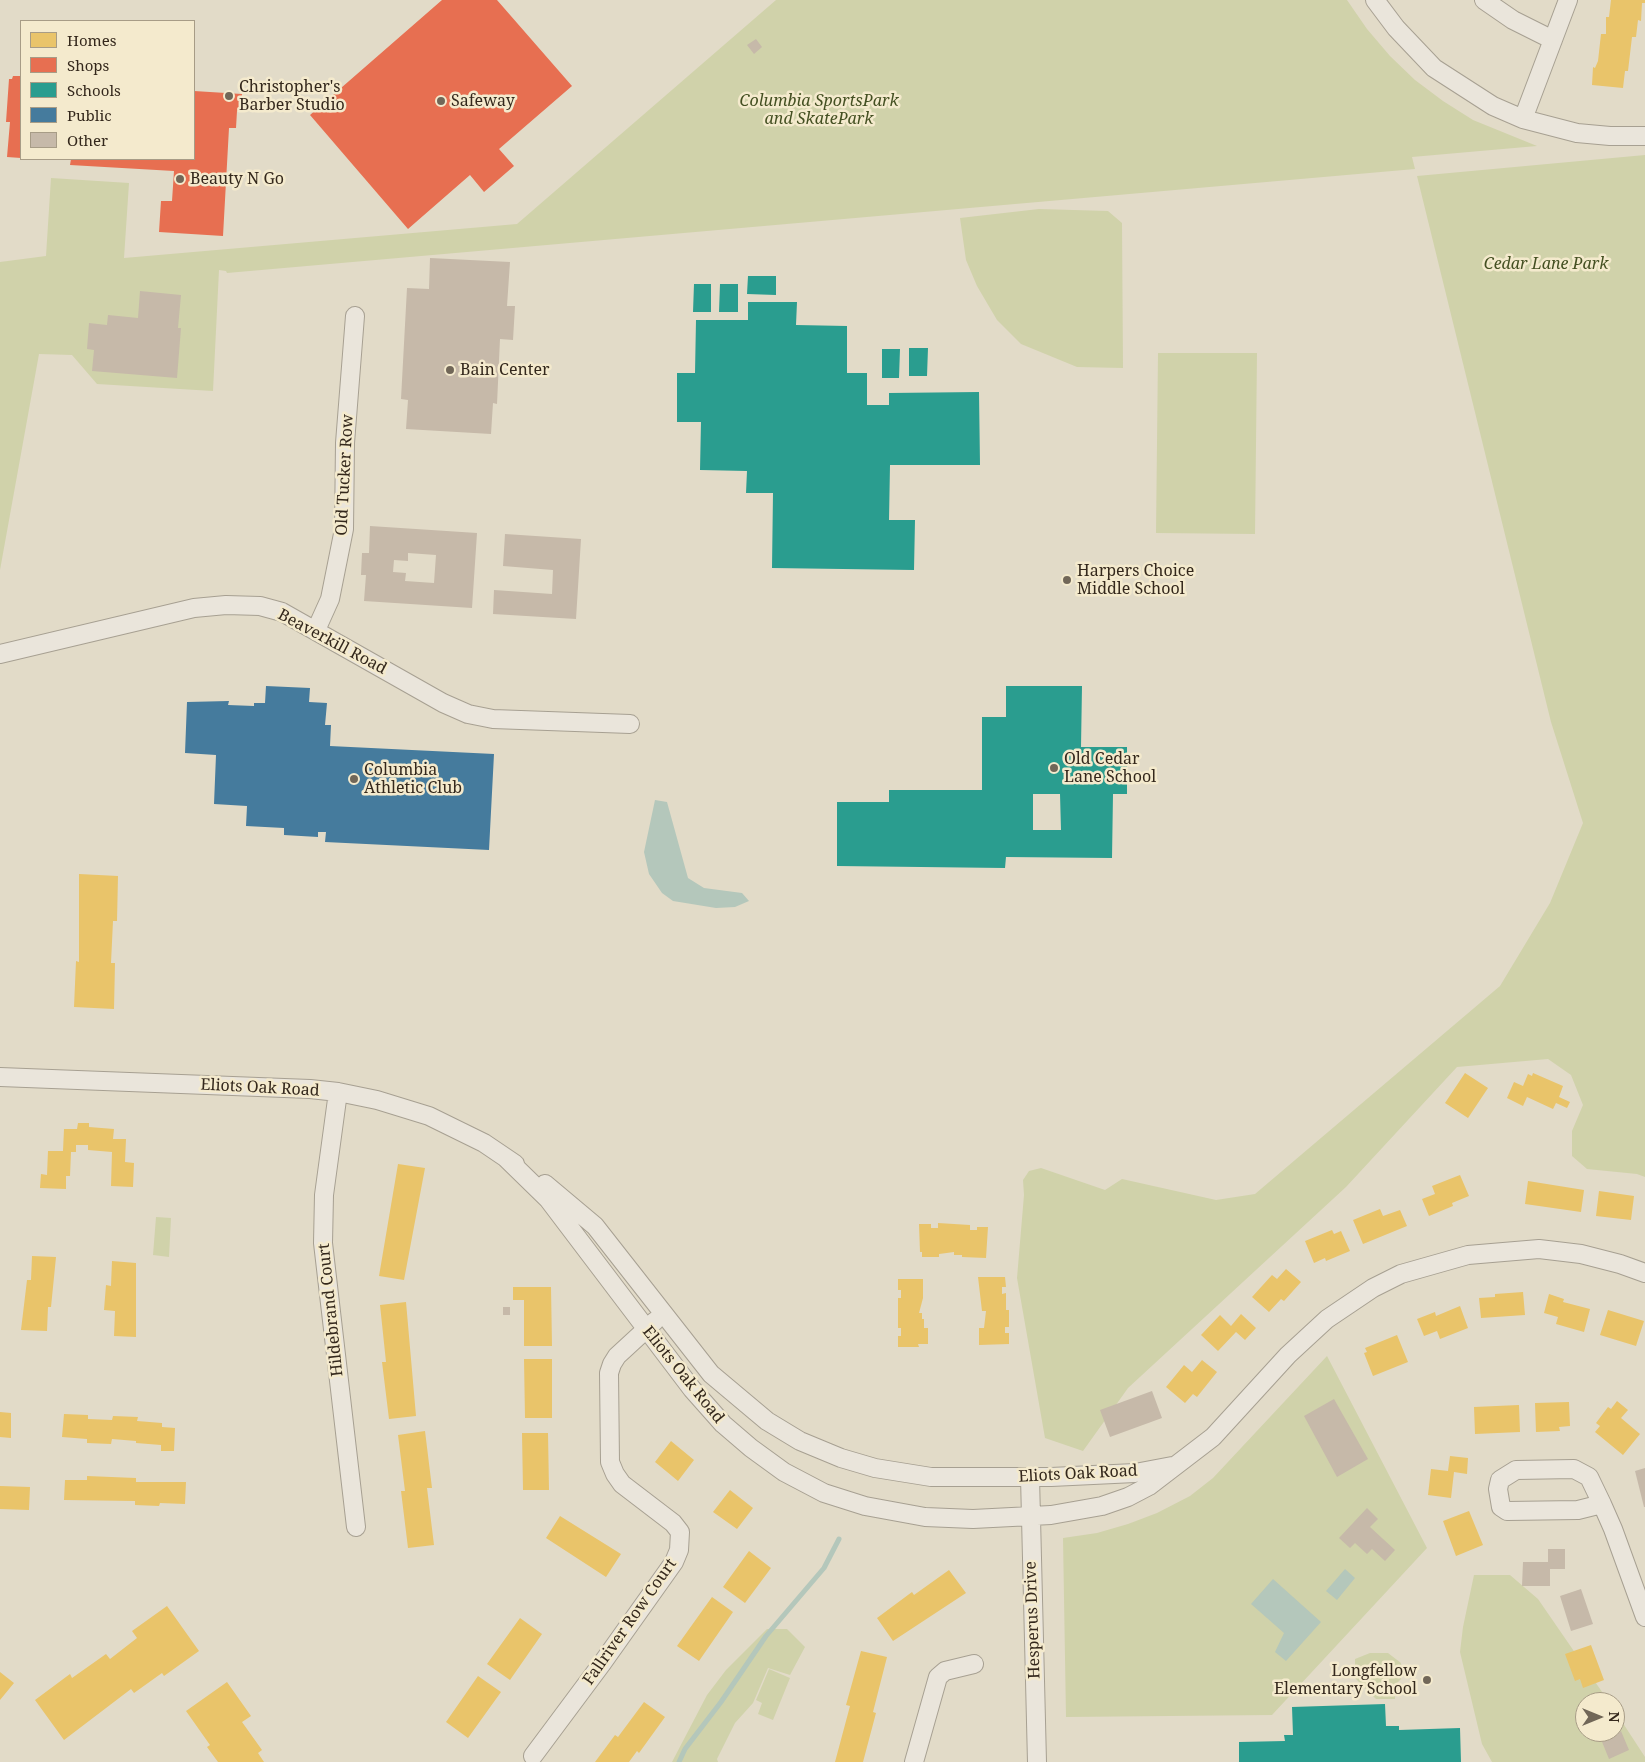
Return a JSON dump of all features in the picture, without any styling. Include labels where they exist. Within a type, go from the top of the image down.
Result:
[{"type":"street","points":[[1375,0],[1401,34],[1434,68],[1474,96],[1523,119],[1576,133],[1610,136],[1645,136]]},
{"type":"street","points":[[1484,0],[1513,20],[1553,40]]},
{"type":"street","points":[[1523,119],[1568,0]]},
{"type":"street","name":"Old Tucker Row","points":[[316,630],[330,600],[344,529],[345,443],[355,316]]},
{"type":"street","name":"Beaverkill Road","points":[[0,654],[185,610],[226,605],[260,606],[282,612],[443,703],[468,714],[494,720],[630,724]]},
{"type":"street","name":"Eliots Oak Road","points":[[0,1078],[310,1089],[338,1092],[377,1100],[429,1116],[484,1143],[555,1192],[595,1226],[625,1262],[662,1314],[711,1374],[767,1420],[800,1441],[841,1458],[904,1474],[948,1478],[1135,1473],[1173,1466]]},
{"type":"street","name":"Hildebrand Court","points":[[338,1092],[324,1195],[323,1235],[356,1527]]},
{"type":"street","name":"Eliots Oak Road","points":[[506,1158],[548,1199],[692,1390],[722,1424],[784,1472],[824,1493],[865,1506],[925,1517],[973,1519],[1031,1517],[1075,1511],[1128,1497],[1149,1486],[1213,1437],[1288,1355],[1327,1319],[1357,1298],[1401,1274],[1468,1256],[1540,1249],[1580,1254],[1620,1264],[1645,1274]]},
{"type":"street","name":"Fallriver Row Court","points":[[533,1756],[614,1647],[674,1562],[680,1550],[680,1532],[674,1524],[622,1484],[610,1462],[609,1373],[617,1356],[662,1314]]},
{"type":"street","points":[[1602,1504],[1578,1510],[1507,1511],[1501,1507],[1498,1489],[1500,1480],[1516,1470],[1574,1469],[1589,1477],[1602,1504],[1645,1616]]},
{"type":"street","name":"Hesperus Drive","points":[[1030,1477],[1037,1762]]},
{"type":"street","points":[[914,1762],[938,1677],[945,1671],[974,1664]]},
{"type":"green space","name":"Columbia SportsPark and SkatePark","points":[[776,0],[1347,0],[1367,29],[1390,56],[1415,80],[1473,120],[1537,146],[1412,157],[1415,169],[227,273],[226,271],[219,270],[213,391],[97,384],[72,355],[39,354],[0,570],[0,262],[46,256],[51,178],[129,183],[124,258],[517,224]]},
{"type":"green space","name":"Cedar Lane Park","points":[[1645,155],[1645,1177],[1637,1174],[1587,1169],[1572,1156],[1572,1131],[1583,1105],[1571,1075],[1548,1059],[1457,1067],[1346,1187],[1128,1388],[1083,1451],[1045,1438],[1017,1278],[1024,1195],[1023,1180],[1029,1171],[1041,1168],[1105,1190],[1122,1179],[1216,1200],[1255,1194],[1500,986],[1550,903],[1583,823],[1551,722],[1417,176]]},
{"type":"green space","points":[[1039,209],[1108,211],[1122,223],[1123,368],[1077,367],[1021,344],[997,320],[977,286],[966,260],[960,218]]},
{"type":"green space","points":[[1158,353],[1257,353],[1255,534],[1156,533]]},
{"type":"green space","points":[[156,1217],[171,1218],[169,1257],[153,1255]]},
{"type":"green space","points":[[1327,1356],[1427,1548],[1272,1715],[1066,1717],[1063,1538],[1097,1533],[1128,1524],[1157,1513],[1190,1496],[1213,1478]]},
{"type":"green space","points":[[1474,1575],[1510,1575],[1538,1599],[1602,1692],[1575,1692],[1575,1742],[1625,1742],[1625,1726],[1645,1757],[1645,1762],[1492,1762],[1482,1744],[1460,1652],[1463,1627]]},
{"type":"green space","points":[[767,1629],[787,1629],[805,1647],[790,1675],[768,1668],[753,1703],[735,1723],[717,1759],[718,1762],[672,1762],[707,1695],[726,1670]]},
{"type":"green space","points":[[1370,1653],[1388,1653],[1401,1663],[1401,1679],[1395,1685],[1395,1699],[1376,1699],[1355,1678],[1355,1659]]},
{"type":"green space","points":[[769,1669],[790,1678],[773,1720],[758,1714],[762,1703],[756,1700]]},
{"type":"shaded area","points":[[655,800],[667,802],[688,878],[704,888],[742,893],[749,901],[735,907],[716,908],[673,901],[662,893],[649,874],[644,852]]},
{"type":"shaded area","points":[[1345,1569],[1355,1578],[1337,1600],[1326,1591]]},
{"type":"shaded area","points":[[1273,1579],[1321,1622],[1286,1661],[1275,1652],[1284,1633],[1251,1604]]},
{"type":"building: Homes","points":[[1611,0],[1645,0],[1645,3],[1642,3],[1641,21],[1638,20],[1636,37],[1632,37],[1628,71],[1625,71],[1623,88],[1592,85],[1593,67],[1595,68],[1598,61],[1601,34],[1606,34],[1606,17],[1609,17]]},
{"type":"building: Homes","points":[[79,874],[118,876],[117,921],[113,921],[111,963],[115,963],[114,1009],[74,1007],[76,961],[79,962]]},
{"type":"building: Homes","points":[[1465,1073],[1488,1088],[1468,1118],[1445,1103]]},
{"type":"building: Homes","points":[[1533,1073],[1563,1086],[1559,1097],[1570,1102],[1567,1108],[1556,1103],[1553,1109],[1527,1097],[1523,1106],[1507,1098],[1514,1082],[1523,1086],[1528,1074],[1532,1076]]},
{"type":"building: Homes","points":[[78,1123],[89,1123],[89,1127],[114,1129],[113,1139],[126,1139],[125,1162],[134,1163],[133,1187],[111,1186],[112,1152],[88,1150],[88,1145],[76,1145],[76,1152],[71,1152],[70,1176],[66,1176],[66,1189],[40,1188],[41,1174],[47,1175],[48,1151],[63,1151],[64,1129],[77,1129]]},
{"type":"building: Homes","points":[[398,1164],[425,1168],[404,1280],[379,1276]]},
{"type":"building: Homes","points":[[1460,1175],[1469,1196],[1452,1203],[1453,1206],[1429,1216],[1422,1199],[1435,1194],[1432,1186]]},
{"type":"building: Homes","points":[[1528,1181],[1584,1190],[1581,1212],[1525,1204]]},
{"type":"building: Homes","points":[[1599,1191],[1634,1196],[1631,1220],[1596,1216]]},
{"type":"building: Homes","points":[[1380,1209],[1383,1216],[1400,1210],[1407,1226],[1363,1244],[1353,1220]]},
{"type":"building: Homes","points":[[938,1223],[970,1225],[970,1230],[977,1230],[977,1227],[988,1227],[986,1258],[962,1257],[962,1255],[954,1255],[954,1252],[939,1254],[939,1257],[922,1257],[922,1252],[920,1252],[919,1224],[931,1224],[931,1228],[938,1228]]},
{"type":"building: Homes","points":[[1332,1230],[1334,1234],[1341,1231],[1350,1251],[1326,1261],[1325,1258],[1314,1263],[1305,1241]]},
{"type":"building: Homes","points":[[32,1256],[56,1257],[51,1307],[48,1307],[47,1331],[21,1330],[27,1280],[31,1280]]},
{"type":"building: Homes","points":[[112,1261],[136,1263],[136,1337],[114,1336],[115,1311],[104,1310],[106,1285],[111,1286]]},
{"type":"building: Homes","points":[[1286,1269],[1301,1282],[1284,1301],[1281,1299],[1269,1312],[1252,1297],[1272,1275],[1277,1279]]},
{"type":"building: Homes","points":[[978,1277],[1005,1277],[1006,1287],[1002,1287],[1002,1294],[1006,1293],[1006,1310],[1009,1310],[1009,1327],[1005,1327],[1005,1333],[1009,1333],[1009,1344],[979,1345],[979,1328],[984,1328],[986,1311],[982,1311]]},
{"type":"building: Homes","points":[[898,1279],[923,1279],[923,1298],[919,1313],[922,1313],[922,1319],[924,1319],[924,1328],[928,1328],[928,1344],[918,1344],[919,1347],[898,1347],[898,1336],[901,1336],[901,1328],[898,1328],[898,1298],[901,1298],[901,1290],[898,1290]]},
{"type":"building: Homes","points":[[513,1287],[551,1287],[552,1346],[524,1346],[524,1300],[513,1300]]},
{"type":"building: Homes","points":[[1523,1292],[1525,1315],[1481,1318],[1479,1298],[1495,1297],[1495,1294]]},
{"type":"building: Homes","points":[[1549,1294],[1564,1299],[1563,1302],[1590,1309],[1584,1332],[1556,1324],[1558,1317],[1544,1313]]},
{"type":"building: Homes","points":[[406,1302],[416,1416],[389,1419],[382,1362],[386,1362],[380,1305]]},
{"type":"building: Homes","points":[[1460,1306],[1468,1328],[1440,1339],[1437,1331],[1424,1336],[1417,1319],[1435,1312],[1436,1316]]},
{"type":"building: Homes","points":[[1608,1310],[1644,1321],[1636,1346],[1600,1335]]},
{"type":"building: Homes","points":[[1241,1314],[1256,1328],[1245,1340],[1236,1332],[1218,1351],[1201,1335],[1220,1315],[1231,1326]]},
{"type":"building: Homes","points":[[1397,1335],[1408,1362],[1373,1376],[1364,1353],[1367,1352],[1365,1348]]},
{"type":"building: Homes","points":[[524,1359],[552,1359],[552,1418],[525,1418]]},
{"type":"building: Homes","points":[[1202,1360],[1217,1372],[1197,1397],[1193,1394],[1185,1403],[1166,1387],[1184,1365],[1192,1372]]},
{"type":"building: Homes","points":[[1617,1401],[1628,1410],[1621,1418],[1640,1434],[1623,1455],[1595,1432],[1600,1426],[1596,1423],[1608,1407],[1611,1409]]},
{"type":"building: Homes","points":[[1569,1402],[1570,1426],[1559,1427],[1560,1431],[1536,1432],[1535,1403]]},
{"type":"building: Homes","points":[[1519,1405],[1520,1432],[1475,1434],[1474,1407]]},
{"type":"building: Homes","points":[[0,1412],[11,1413],[11,1438],[0,1437]]},
{"type":"building: Homes","points":[[64,1414],[88,1415],[88,1419],[112,1420],[113,1416],[138,1417],[137,1421],[162,1423],[162,1427],[175,1428],[174,1451],[161,1451],[161,1445],[136,1443],[136,1441],[112,1439],[111,1444],[87,1443],[87,1439],[62,1437]]},
{"type":"building: Homes","points":[[425,1431],[432,1488],[427,1488],[434,1545],[408,1548],[401,1491],[405,1491],[398,1435]]},
{"type":"building: Homes","points":[[522,1433],[548,1433],[549,1490],[523,1490]]},
{"type":"building: Homes","points":[[671,1441],[694,1460],[678,1481],[655,1462]]},
{"type":"building: Homes","points":[[1450,1456],[1468,1458],[1467,1474],[1454,1472],[1451,1498],[1428,1495],[1431,1469],[1448,1471]]},
{"type":"building: Homes","points":[[87,1476],[136,1478],[136,1482],[186,1482],[185,1504],[160,1503],[159,1506],[135,1505],[135,1501],[64,1500],[65,1480],[87,1480]]},
{"type":"building: Homes","points":[[0,1486],[30,1487],[29,1510],[0,1509]]},
{"type":"building: Homes","points":[[730,1490],[753,1508],[737,1529],[713,1512]]},
{"type":"building: Homes","points":[[1469,1511],[1483,1545],[1456,1556],[1443,1521]]},
{"type":"building: Homes","points":[[560,1516],[621,1554],[606,1577],[546,1538]]},
{"type":"building: Homes","points":[[749,1551],[771,1568],[745,1603],[723,1587]]},
{"type":"building: Homes","points":[[949,1570],[966,1593],[893,1641],[877,1618],[912,1592],[914,1595]]},
{"type":"building: Homes","points":[[712,1597],[733,1612],[699,1661],[677,1646]]},
{"type":"building: Homes","points":[[167,1606],[199,1651],[164,1676],[162,1673],[134,1693],[131,1689],[64,1740],[35,1700],[70,1674],[72,1678],[106,1654],[110,1659],[137,1638],[132,1631]]},
{"type":"building: Homes","points":[[520,1618],[542,1634],[510,1680],[487,1664]]},
{"type":"building: Homes","points":[[1591,1645],[1604,1680],[1583,1688],[1580,1679],[1575,1681],[1565,1654]]},
{"type":"building: Homes","points":[[861,1651],[887,1657],[873,1712],[876,1713],[863,1762],[835,1762],[850,1706],[846,1705]]},
{"type":"building: Homes","points":[[0,1672],[14,1683],[0,1700]]},
{"type":"building: Homes","points":[[478,1676],[501,1692],[468,1738],[446,1722]]},
{"type":"building: Homes","points":[[227,1682],[251,1716],[242,1722],[262,1750],[258,1753],[264,1762],[218,1762],[207,1747],[210,1745],[186,1711]]},
{"type":"building: Homes","points":[[644,1702],[665,1717],[639,1753],[637,1751],[629,1762],[595,1762],[615,1735],[618,1737]]},
{"type":"building: Shops","name":"Safeway","points":[[442,0],[497,0],[572,86],[499,149],[514,166],[484,192],[470,175],[408,229],[310,115]]},
{"type":"building: Shops","points":[[13,76],[20,76],[20,158],[7,157],[10,122],[6,122],[9,79],[12,79]]},
{"type":"building: Shops","points":[[195,91],[242,94],[241,112],[237,111],[236,128],[229,128],[223,236],[159,232],[161,201],[172,201],[174,171],[70,165],[71,160],[195,160]]},
{"type":"building: Schools","points":[[748,276],[776,276],[776,295],[747,294]]},
{"type":"building: Schools","points":[[694,284],[711,284],[711,312],[693,312]]},
{"type":"building: Schools","points":[[720,284],[738,284],[738,312],[719,312]]},
{"type":"building: Schools","points":[[748,302],[797,302],[796,325],[847,326],[847,373],[867,373],[867,405],[889,405],[889,393],[979,392],[980,465],[890,465],[889,520],[915,520],[914,570],[772,568],[773,493],[746,493],[747,471],[700,470],[701,422],[677,422],[677,373],[695,373],[696,320],[748,320]]},
{"type":"building: Schools","points":[[909,348],[928,348],[927,376],[909,376]]},
{"type":"building: Schools","points":[[882,349],[900,349],[899,378],[882,378]]},
{"type":"building: Schools","name":"Old Cedar Lane School","points":[[1006,686],[1082,686],[1081,747],[1127,747],[1127,794],[1113,794],[1112,858],[1006,857],[1005,868],[837,866],[837,802],[889,802],[889,790],[982,790],[982,717],[1006,717]],"holes":[[[1033,794],[1060,794],[1061,830],[1033,830]]]},
{"type":"building: Schools","points":[[1385,1704],[1386,1726],[1399,1726],[1399,1730],[1460,1728],[1461,1762],[1239,1762],[1239,1742],[1285,1741],[1284,1735],[1293,1735],[1292,1707]]},
{"type":"building: Public","name":"Columbia Athletic Club","points":[[266,686],[310,688],[309,702],[327,703],[325,725],[331,725],[330,746],[494,754],[489,850],[325,842],[326,832],[318,832],[318,837],[284,835],[284,828],[246,826],[247,806],[214,804],[216,755],[185,753],[187,702],[229,701],[228,705],[254,706],[254,703],[265,703]]},
{"type":"building: Other","points":[[756,39],[762,47],[754,54],[747,45]]},
{"type":"building: Other","name":"Bain Center","points":[[430,258],[510,262],[507,306],[515,306],[513,340],[500,339],[497,404],[493,403],[491,434],[406,429],[408,400],[401,399],[407,288],[429,289]]},
{"type":"building: Other","points":[[140,291],[181,295],[178,328],[181,328],[177,378],[92,371],[94,350],[87,349],[89,323],[107,325],[108,315],[138,318]]},
{"type":"building: Other","points":[[370,526],[477,533],[472,608],[364,601],[366,575],[361,575],[362,553],[369,553]],"holes":[[[408,553],[436,555],[434,583],[405,581],[406,573],[393,572],[394,560],[408,561]]]},
{"type":"building: Other","points":[[505,534],[581,539],[576,619],[493,614],[494,590],[552,594],[553,570],[503,566]]},
{"type":"building: Other","points":[[503,1307],[510,1307],[510,1315],[503,1315]]},
{"type":"building: Other","points":[[1152,1391],[1162,1418],[1110,1437],[1100,1410]]},
{"type":"building: Other","points":[[1334,1399],[1368,1459],[1337,1477],[1304,1416]]},
{"type":"building: Other","points":[[1645,1468],[1645,1507],[1644,1507],[1635,1471]]},
{"type":"building: Other","points":[[1367,1508],[1378,1519],[1370,1527],[1395,1550],[1385,1561],[1372,1549],[1367,1554],[1355,1543],[1350,1548],[1339,1538]]},
{"type":"building: Other","points":[[1548,1549],[1565,1549],[1565,1569],[1550,1569],[1550,1586],[1522,1586],[1523,1562],[1548,1562]]},
{"type":"building: Other","points":[[1581,1589],[1593,1624],[1571,1631],[1560,1596]]},
{"type":"building: Other","points":[[1625,1740],[1629,1750],[1609,1759],[1602,1742]]},
{"type":"waterway","points":[[679,1762],[685,1749],[721,1702],[766,1636],[824,1568],[839,1539]]},
{"type":"place","name":"Christopher's Barber Studio","points":[[229,96]]},
{"type":"place","name":"Safeway","points":[[441,101]]},
{"type":"place","name":"Beauty N Go","points":[[180,179]]},
{"type":"place","name":"Bain Center","points":[[450,370]]},
{"type":"place","name":"Harpers Choice Middle School","points":[[1067,580]]},
{"type":"place","name":"Old Cedar Lane School","points":[[1054,768]]},
{"type":"place","name":"Columbia Athletic Club","points":[[354,779]]},
{"type":"place","name":"Longfellow Elementary School","points":[[1427,1680]]}]
